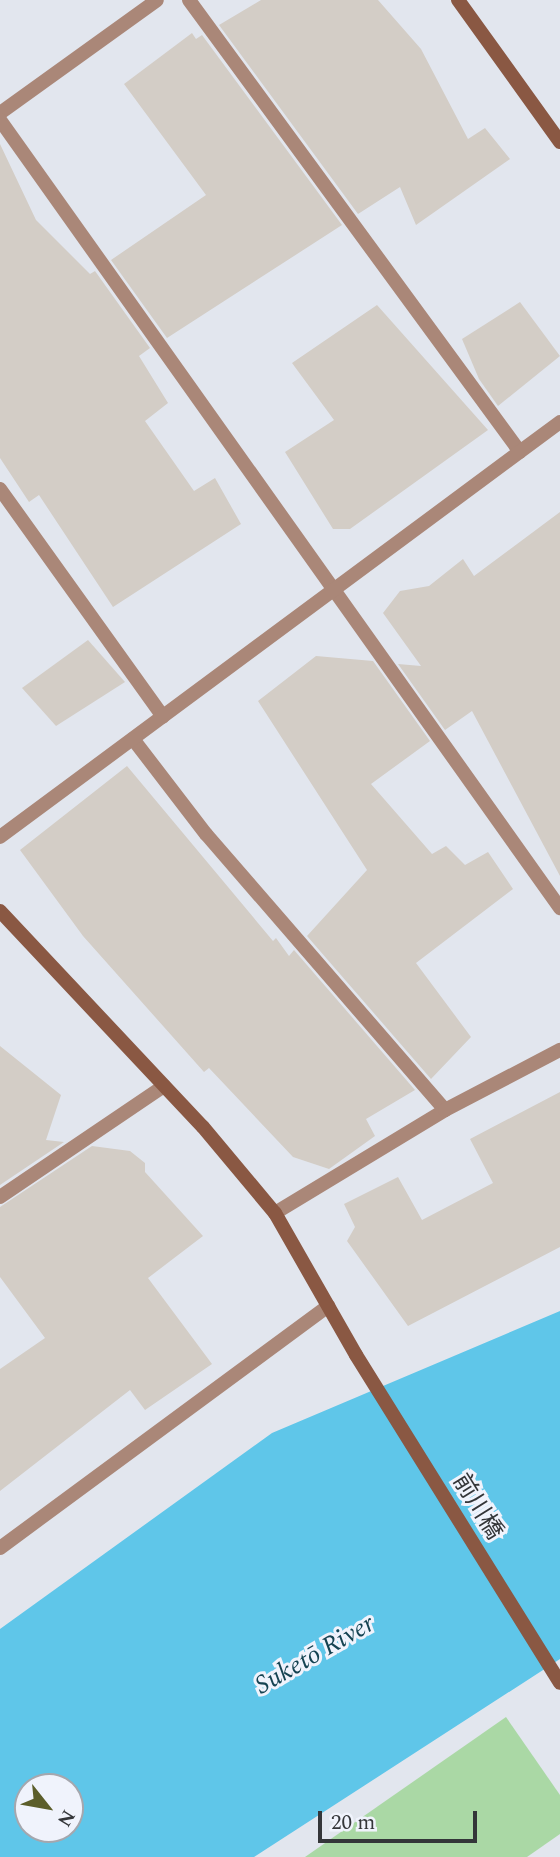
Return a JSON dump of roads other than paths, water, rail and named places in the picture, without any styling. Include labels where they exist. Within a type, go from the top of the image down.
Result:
[{"type":"street","points":[[0,113],[157,0]]},
{"type":"street","points":[[189,0],[520,452]]},
{"type":"street","points":[[458,0],[560,142]]},
{"type":"street","points":[[0,120],[560,908]]},
{"type":"street","points":[[0,837],[560,422]]},
{"type":"street","points":[[0,489],[163,717]]},
{"type":"street","points":[[133,739],[206,834],[445,1110]]},
{"type":"street","name":"前川橋","points":[[0,911],[164,1086],[275,1213],[356,1356],[560,1683]]},
{"type":"street","points":[[275,1213],[445,1110],[560,1050]]},
{"type":"street","points":[[0,1197],[164,1086]]},
{"type":"street","points":[[0,1548],[328,1306]]},
{"type":"water","name":"Suketō River","points":[[560,1311],[560,1659],[254,1857],[0,1857],[0,1629],[272,1433]]}]
